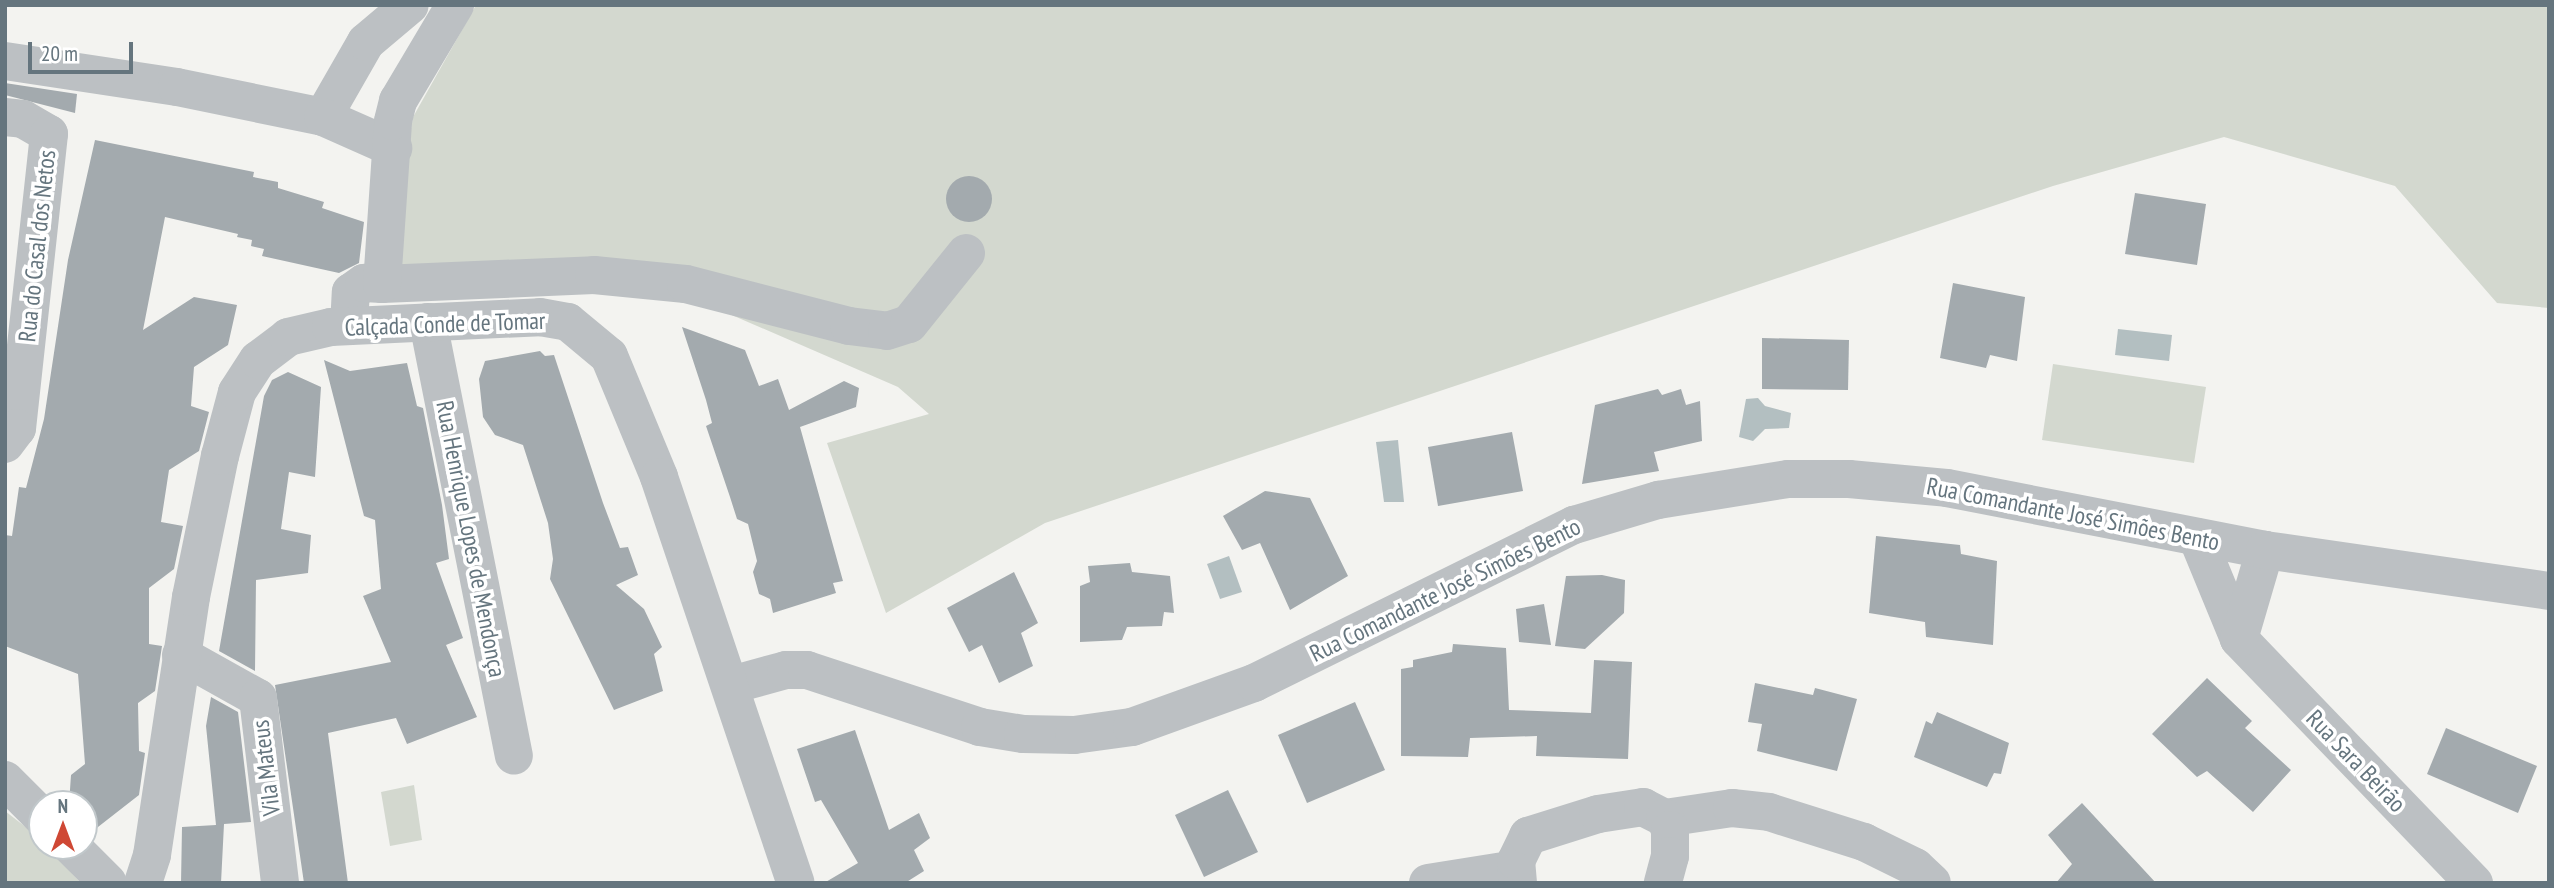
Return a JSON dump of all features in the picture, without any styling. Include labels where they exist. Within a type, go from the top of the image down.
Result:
[{"type":"street","points":[[323,117],[366,42],[410,5]]},
{"type":"street","points":[[382,284],[398,101],[455,5]]},
{"type":"street","points":[[5,61],[177,86],[323,117],[393,148]]},
{"type":"street","name":"Rua do Casal dos Netos","points":[[5,117],[23,119],[49,134],[17,428],[5,444]]},
{"type":"street","points":[[349,326],[351,292],[364,284],[594,275],[686,284],[887,331],[909,324],[966,253]]},
{"type":"street","name":"Calçada Conde de Tomar","points":[[143,883],[152,855],[181,655],[237,392],[272,346],[306,331],[349,326],[540,317],[568,322],[609,356],[638,419],[732,685],[796,883]]},
{"type":"street","name":"Rua Henrique Lopes de Mendonça","points":[[428,322],[514,756]]},
{"type":"street","name":"Rua Comandante José Simões Bento","points":[[732,685],[786,670],[807,670],[980,727],[1023,734],[1074,735],[1132,727],[1254,683],[1574,525],[1658,500],[1788,479],[1849,479],[1947,488],[2265,550],[2549,591]]},
{"type":"street","name":"Rua Sara Beirão","points":[[2197,537],[2239,639],[2474,883]]},
{"type":"street","points":[[2239,639],[2265,550]]},
{"type":"street","name":"Vila Mateus","points":[[181,655],[258,698],[280,883]]},
{"type":"street","points":[[5,780],[28,803]]},
{"type":"street","points":[[1429,883],[1517,876],[1520,848],[1528,836],[1547,828],[1643,807],[1665,818],[1732,808],[1769,811],[1864,842],[1915,867],[1932,883]]},
{"type":"street","points":[[1663,883],[1671,842],[1665,818]]},
{"type":"street","points":[[85,860],[108,883]]},
{"type":"shaded area","points":[[476,5],[2549,5],[2549,308],[2497,303],[2395,186],[2224,137],[2053,186],[1045,523],[886,613],[827,443],[929,414],[898,387],[607,261],[387,268],[413,117]]},
{"type":"shaded area","points":[[2118,329],[2172,335],[2169,361],[2115,355]]},
{"type":"shaded area","points":[[2053,364],[2206,387],[2194,463],[2042,440]]},
{"type":"shaded area","points":[[1758,398],[1765,406],[1791,413],[1789,428],[1765,429],[1753,441],[1739,437],[1746,399]]},
{"type":"shaded area","points":[[1398,440],[1404,502],[1384,502],[1376,442]]},
{"type":"shaded area","points":[[1229,556],[1242,592],[1220,599],[1207,564]]},
{"type":"shaded area","points":[[414,785],[422,840],[390,846],[381,792]]},
{"type":"shaded area","points":[[5,811],[28,829],[28,860],[59,860],[81,883],[5,883]]},
{"type":"building","points":[[5,83],[77,94],[75,113],[5,95]]},
{"type":"building","points":[[95,140],[254,172],[253,177],[278,182],[278,188],[324,202],[322,208],[364,222],[359,263],[339,273],[262,256],[264,249],[251,246],[252,240],[237,237],[238,234],[165,217],[143,330],[194,297],[237,305],[228,345],[194,367],[191,406],[209,412],[199,451],[169,470],[161,522],[183,526],[174,569],[149,588],[149,644],[162,646],[155,691],[138,703],[139,751],[145,753],[139,795],[98,827],[98,790],[70,790],[71,775],[85,764],[78,674],[5,646],[5,535],[12,536],[19,487],[26,488],[44,419],[68,260]]},
{"type":"building","points":[[969,176],[985,183],[992,199],[985,215],[969,222],[953,215],[946,199],[953,183]]},
{"type":"building","points":[[2135,193],[2206,204],[2197,265],[2125,254]]},
{"type":"building","points":[[1953,283],[2025,297],[2017,361],[1990,355],[1986,368],[1940,358]]},
{"type":"building","points":[[682,327],[745,350],[759,386],[778,379],[789,410],[844,381],[859,388],[856,407],[800,427],[843,581],[833,583],[836,593],[773,613],[770,599],[759,594],[753,572],[757,561],[748,524],[737,519],[706,426],[712,423]]},
{"type":"building","points":[[1762,338],[1849,340],[1848,390],[1762,389]]},
{"type":"building","points":[[540,351],[545,356],[554,355],[620,548],[628,547],[638,575],[616,585],[644,609],[662,647],[654,654],[663,691],[614,710],[550,579],[553,559],[548,523],[523,445],[495,435],[483,417],[479,379],[485,361]]},
{"type":"building","points":[[324,360],[350,371],[407,363],[417,406],[423,408],[442,505],[449,559],[436,563],[463,638],[446,645],[477,717],[407,744],[396,718],[328,733],[348,883],[304,883],[275,685],[391,662],[363,596],[381,589],[375,520],[364,516]]},
{"type":"building","points":[[288,372],[321,387],[315,477],[289,472],[281,529],[311,535],[308,573],[256,580],[255,671],[219,651],[264,396],[272,380]]},
{"type":"building","points":[[1658,389],[1662,395],[1681,389],[1686,405],[1700,401],[1702,441],[1654,452],[1659,471],[1582,484],[1595,405]]},
{"type":"building","points":[[1512,432],[1523,491],[1438,506],[1428,447]]},
{"type":"building","points":[[1265,491],[1310,498],[1348,576],[1290,610],[1260,543],[1242,550],[1223,516]]},
{"type":"building","points":[[1876,536],[1960,545],[1961,554],[1997,561],[1993,645],[1926,637],[1925,622],[1869,613]]},
{"type":"building","points":[[1130,563],[1132,572],[1170,576],[1174,613],[1164,612],[1162,626],[1127,627],[1122,640],[1080,642],[1080,586],[1090,582],[1088,566]]},
{"type":"building","points":[[1014,572],[1038,623],[1021,633],[1033,666],[999,683],[982,645],[969,652],[947,608]]},
{"type":"building","points":[[1602,575],[1625,580],[1624,613],[1585,649],[1555,646],[1566,576]]},
{"type":"building","points":[[1544,604],[1551,645],[1519,642],[1516,609]]},
{"type":"building","points":[[1453,644],[1506,648],[1509,710],[1591,713],[1594,660],[1632,662],[1628,759],[1536,756],[1537,736],[1470,738],[1468,757],[1401,756],[1401,669],[1413,667],[1413,660],[1452,652]]},
{"type":"building","points":[[2207,678],[2252,721],[2245,728],[2291,770],[2253,812],[2207,771],[2197,777],[2152,734]]},
{"type":"building","points":[[1755,683],[1813,695],[1815,688],[1857,699],[1837,771],[1757,751],[1762,724],[1748,722]]},
{"type":"building","points":[[211,697],[238,712],[251,822],[224,824],[221,883],[181,883],[182,827],[216,825],[206,726]]},
{"type":"building","points":[[1355,702],[1385,770],[1307,803],[1278,735]]},
{"type":"building","points":[[1937,712],[2009,743],[2001,774],[1994,773],[1987,787],[1914,757],[1926,721],[1932,724]]},
{"type":"building","points":[[2446,728],[2537,766],[2518,813],[2427,774]]},
{"type":"building","points":[[855,730],[889,830],[919,813],[930,838],[914,850],[924,871],[905,883],[824,883],[858,863],[821,800],[815,802],[797,749]]},
{"type":"building","points":[[1228,790],[1258,852],[1204,877],[1175,815]]},
{"type":"building","points":[[2082,803],[2156,883],[2056,883],[2072,864],[2048,835]]}]
